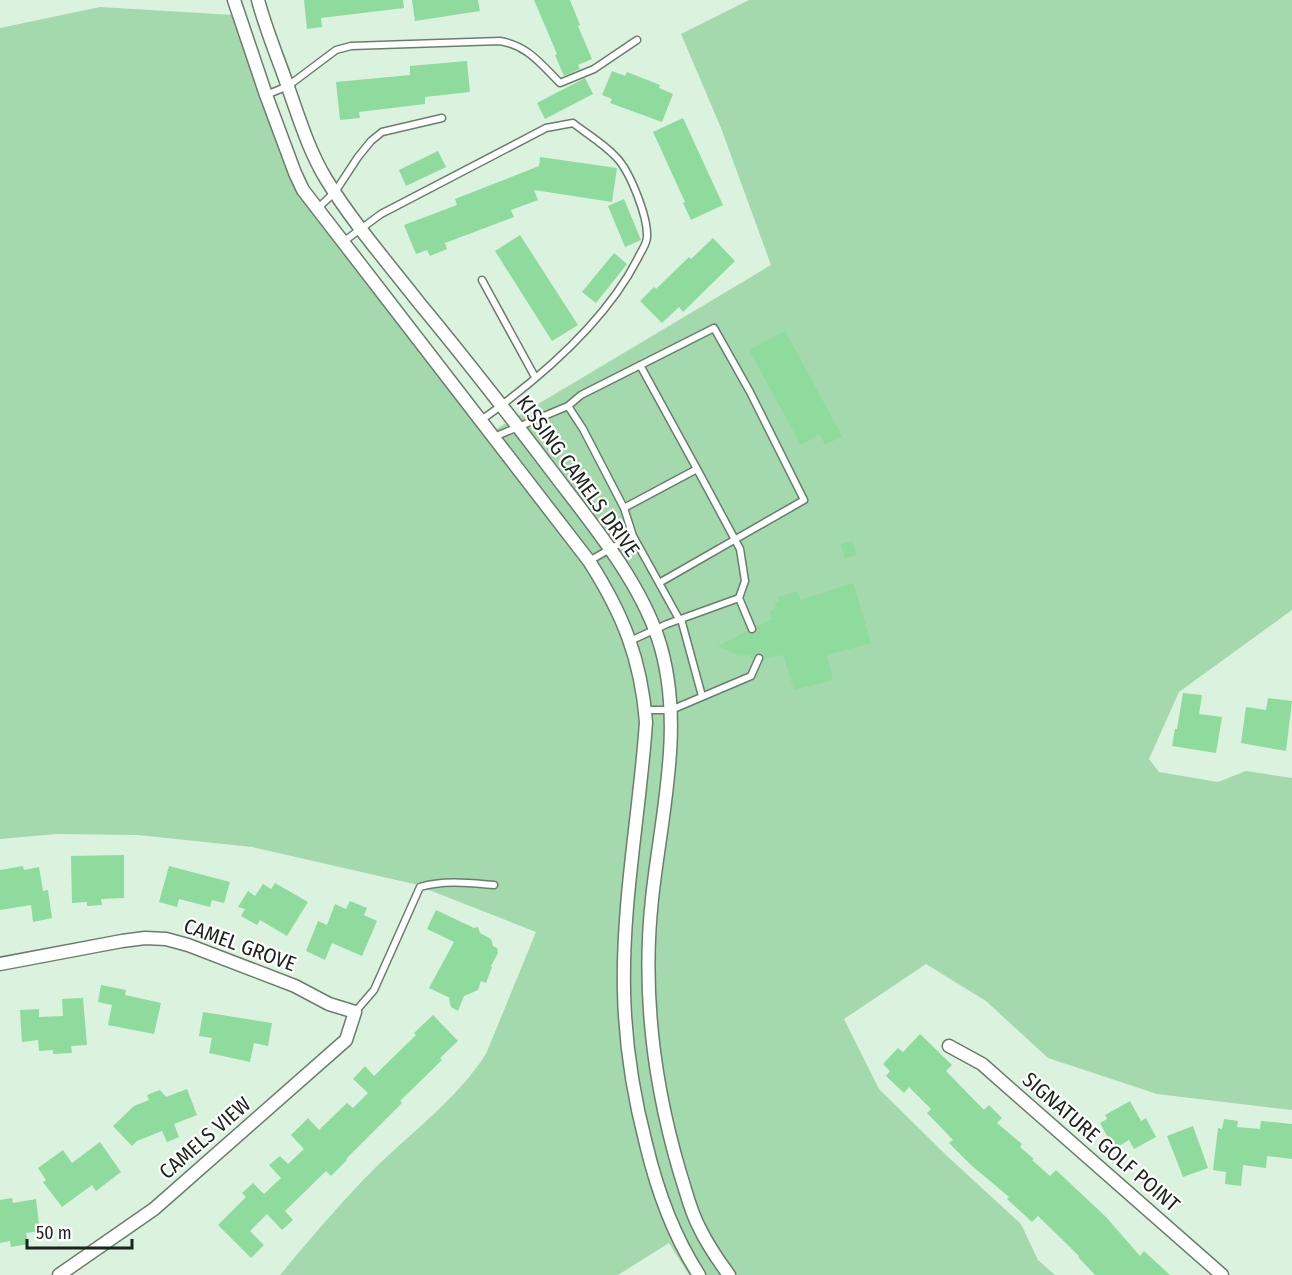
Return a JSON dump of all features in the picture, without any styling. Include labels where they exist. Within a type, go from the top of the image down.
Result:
[{"type":"street","name":"KISSING CAMELS DRIVE","points":[[234,0],[266,95],[303,190],[589,561],[614,604],[630,641],[643,690],[645,710],[644,759],[626,932],[624,990],[626,1032],[632,1081],[654,1176],[671,1224],[699,1275]]},
{"type":"street","name":"KISSING CAMELS DRIVE","points":[[258,0],[312,152],[325,178],[361,228],[502,405],[618,558],[654,629],[661,649],[671,710],[667,772],[650,924],[650,1013],[658,1080],[674,1153],[698,1225],[729,1275]]},
{"type":"street","name":"CAMEL GROVE","points":[[0,964],[122,940],[166,939],[295,986],[329,1004],[355,1011]]},
{"type":"street","name":"CAMELS VIEW","points":[[59,1275],[154,1209],[346,1040],[355,1011]]},
{"type":"street","name":"SIGNATURE GOLF POINT","points":[[949,1046],[982,1064],[1222,1275]]},
{"type":"lane","points":[[266,95],[288,86],[336,50],[351,46],[500,41],[514,43],[527,50],[560,83],[594,69],[637,40]]},
{"type":"lane","points":[[317,209],[335,192],[358,157],[382,132],[442,118]]},
{"type":"lane","points":[[342,242],[381,214],[546,128],[573,123],[617,157],[629,177],[646,224],[647,239],[630,273],[593,323],[535,377],[480,421]]},
{"type":"lane","points":[[482,280],[535,377]]},
{"type":"lane","points":[[493,437],[568,406],[581,395],[714,328],[804,500],[659,583]]},
{"type":"lane","points":[[640,365],[740,549],[745,581],[740,597],[752,629]]},
{"type":"lane","points":[[568,406],[583,429],[624,508],[633,536],[680,619],[702,696]]},
{"type":"lane","points":[[624,508],[697,469]]},
{"type":"lane","points":[[589,561],[633,536]]},
{"type":"lane","points":[[630,641],[654,629],[740,597]]},
{"type":"lane","points":[[645,710],[671,710],[751,676],[759,658]]},
{"type":"lane","points":[[355,1011],[374,990],[420,887],[460,882],[494,885]]},
{"type":"green space","points":[[749,0],[1292,0],[1292,610],[1179,692],[1149,759],[1159,772],[1218,782],[1246,771],[1292,778],[1292,1110],[1157,1094],[1048,1058],[986,1001],[926,964],[844,1019],[879,1089],[1021,1224],[1038,1260],[1055,1275],[689,1275],[669,1243],[618,1275],[280,1275],[362,1182],[448,1101],[474,1071],[486,1054],[536,932],[414,884],[252,847],[138,835],[57,834],[0,839],[0,28],[100,7],[233,15],[294,183],[310,209],[351,264],[486,435],[771,265],[721,128],[681,34]]},
{"type":"building","points":[[304,0],[403,0],[404,8],[321,18],[322,27],[307,29]]},
{"type":"building","points":[[412,0],[478,0],[480,11],[415,21]]},
{"type":"building","points":[[534,0],[570,0],[592,59],[578,65],[580,69],[564,76]]},
{"type":"building","points":[[467,61],[470,92],[425,97],[425,104],[359,112],[360,118],[340,120],[336,82],[410,75],[410,66]]},
{"type":"building","points":[[612,71],[625,76],[627,72],[660,85],[659,88],[673,94],[662,122],[610,103],[612,99],[602,95]]},
{"type":"building","points":[[585,78],[593,94],[545,119],[537,103]]},
{"type":"building","points":[[683,118],[723,205],[691,220],[653,132]]},
{"type":"building","points":[[438,151],[446,167],[406,186],[399,170]]},
{"type":"building","points":[[540,157],[617,168],[612,202],[534,190],[538,200],[511,210],[514,217],[445,243],[447,249],[430,256],[427,250],[416,254],[404,225],[457,205],[455,199],[539,166]]},
{"type":"building","points":[[624,199],[641,240],[625,247],[608,206]]},
{"type":"building","points":[[520,235],[578,325],[552,341],[495,251]]},
{"type":"building","points":[[713,238],[735,261],[683,312],[679,307],[662,323],[640,301]]},
{"type":"building","points":[[614,253],[627,264],[596,303],[582,292]]},
{"type":"building","points":[[785,331],[842,436],[825,445],[820,434],[801,445],[749,350]]},
{"type":"building","points":[[852,541],[857,555],[845,559],[841,544]]},
{"type":"building","points":[[853,583],[871,643],[827,655],[833,680],[794,690],[783,655],[764,658],[758,653],[752,659],[750,655],[739,656],[718,646],[747,631],[751,634],[756,633],[757,626],[772,619],[770,611],[776,608],[775,604],[780,601],[778,597],[798,591],[801,600]]},
{"type":"building","points":[[1183,693],[1202,695],[1199,714],[1222,717],[1216,753],[1172,746]]},
{"type":"building","points":[[1268,698],[1292,701],[1286,751],[1241,743],[1246,707],[1266,710]]},
{"type":"building","points":[[124,855],[124,898],[101,899],[102,905],[87,906],[87,902],[72,903],[71,856]]},
{"type":"building","points":[[23,866],[24,870],[39,867],[43,891],[48,890],[52,918],[33,922],[31,905],[0,910],[0,870]]},
{"type":"building","points":[[169,866],[230,882],[224,903],[212,900],[210,907],[179,899],[177,907],[159,902]]},
{"type":"building","points":[[275,883],[308,902],[287,936],[260,920],[257,925],[241,916],[245,909],[238,907],[248,891],[255,896],[263,884],[271,889]]},
{"type":"building","points":[[350,901],[367,908],[364,915],[377,921],[362,956],[332,943],[325,960],[306,951],[318,921],[327,925],[335,904],[346,909]]},
{"type":"building","points":[[436,910],[474,928],[478,927],[480,933],[491,939],[493,946],[497,948],[498,953],[486,983],[481,981],[478,990],[464,996],[458,1011],[451,1007],[450,998],[429,988],[454,942],[427,929]]},
{"type":"building","points":[[101,985],[126,990],[125,995],[161,1003],[154,1034],[108,1025],[112,1005],[98,1002]]},
{"type":"building","points":[[83,998],[87,1045],[71,1046],[72,1053],[53,1054],[53,1050],[39,1051],[38,1040],[22,1042],[20,1010],[39,1009],[39,1017],[63,1016],[62,999]]},
{"type":"building","points":[[203,1012],[272,1023],[268,1046],[254,1043],[250,1062],[209,1053],[212,1038],[199,1036]]},
{"type":"building","points":[[433,1015],[458,1041],[331,1176],[326,1171],[285,1211],[293,1220],[282,1230],[267,1214],[250,1231],[264,1245],[251,1258],[218,1225],[246,1197],[242,1193],[253,1183],[264,1194],[281,1178],[269,1165],[280,1156],[288,1164],[304,1149],[291,1135],[308,1118],[319,1130],[347,1103],[353,1108],[368,1093],[353,1079],[365,1066],[374,1076]]},
{"type":"building","points":[[920,1034],[952,1065],[946,1071],[984,1110],[989,1105],[1002,1118],[997,1123],[1022,1144],[1020,1147],[1034,1159],[1032,1160],[1050,1176],[1056,1170],[1106,1217],[1140,1256],[1144,1251],[1170,1275],[1095,1275],[1038,1216],[1032,1222],[1007,1199],[1009,1197],[971,1165],[949,1143],[953,1140],[927,1113],[931,1109],[909,1087],[904,1093],[886,1076],[890,1071],[883,1064],[898,1048],[903,1052]]},
{"type":"building","points":[[187,1089],[197,1115],[174,1124],[179,1137],[167,1142],[162,1131],[137,1141],[132,1146],[113,1126],[134,1106],[149,1100],[147,1095],[160,1090],[166,1097]]},
{"type":"building","points":[[1130,1101],[1141,1121],[1146,1118],[1156,1137],[1134,1149],[1129,1140],[1114,1149],[1100,1123],[1107,1119],[1105,1115]]},
{"type":"building","points":[[1224,1119],[1238,1121],[1237,1127],[1260,1129],[1261,1121],[1292,1124],[1292,1159],[1267,1156],[1266,1168],[1243,1165],[1241,1186],[1225,1184],[1226,1172],[1213,1170],[1218,1128],[1222,1129]]},
{"type":"building","points":[[1193,1126],[1208,1168],[1183,1177],[1167,1136]]},
{"type":"building","points":[[100,1142],[121,1172],[96,1191],[92,1185],[62,1207],[43,1182],[46,1180],[38,1168],[63,1150],[72,1163]]},
{"type":"building","points":[[12,1198],[13,1203],[36,1199],[40,1231],[26,1233],[28,1244],[11,1247],[10,1241],[0,1243],[0,1200]]}]
